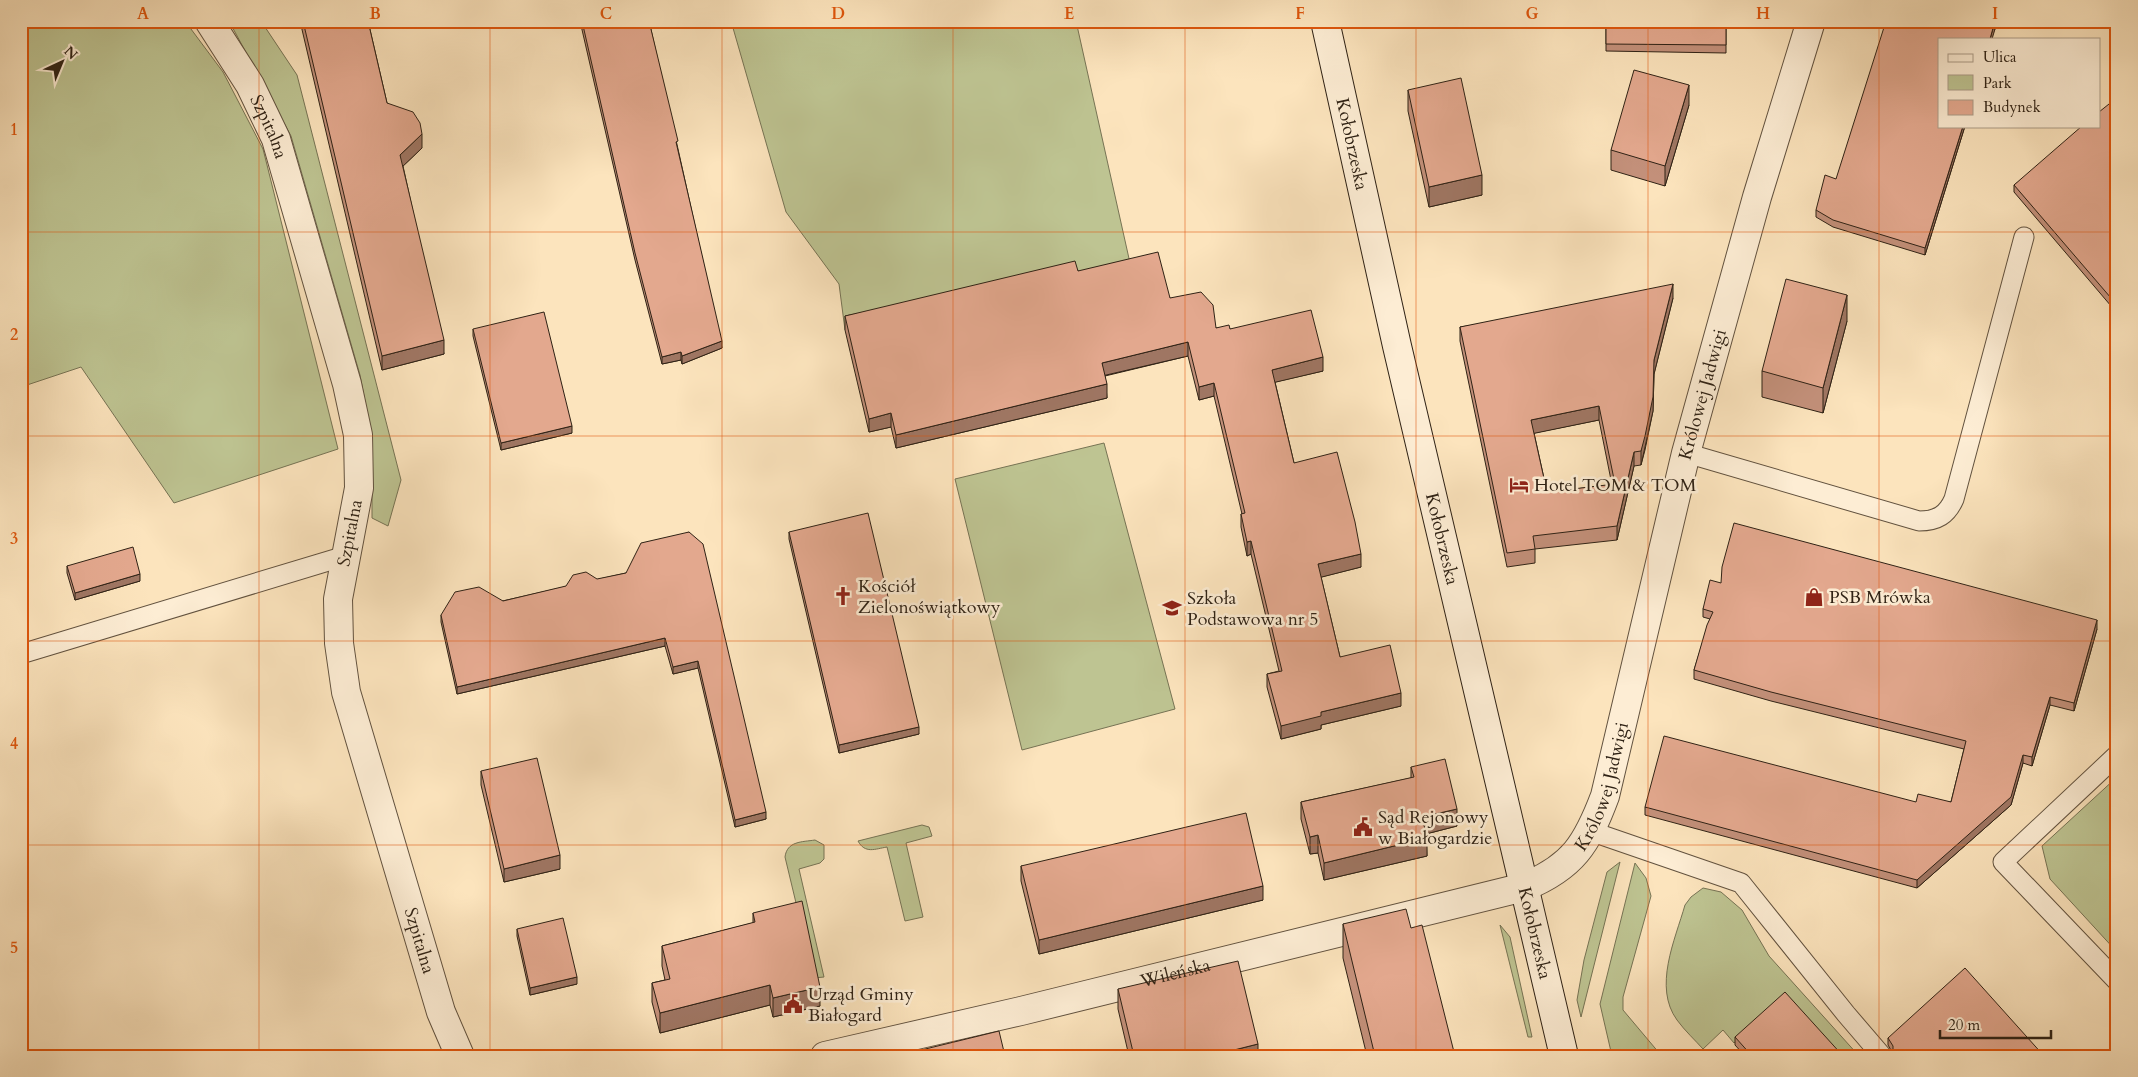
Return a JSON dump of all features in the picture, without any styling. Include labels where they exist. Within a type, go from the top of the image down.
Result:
[{"type":"street","name":"Szpitalna","points":[[210,21],[250,85],[276,139],[347,384],[358,435],[359,488],[338,599],[339,643],[346,692],[441,1012],[460,1056]]},
{"type":"street","name":"Kołobrzeska","points":[[1325,21],[1397,346],[1564,1056]]},
{"type":"street","name":"Królowej Jadwigi","points":[[1524,886],[1561,869],[1590,831],[1605,796],[1686,453],[1757,197],[1811,21]]},
{"type":"street","name":"Wileńska","points":[[825,1056],[1021,1011],[1524,886]]},
{"type":"lane","points":[[1686,453],[1919,521],[1942,517],[1947,512],[1954,498],[2024,237]]},
{"type":"lane","points":[[21,654],[345,556]]},
{"type":"lane","points":[[2117,755],[2003,862],[2117,981]]},
{"type":"lane","points":[[1590,831],[1741,882],[1846,1014],[1882,1056]]},
{"type":"green space","points":[[21,21],[185,21],[223,72],[263,149],[338,449],[174,503],[81,367],[21,387]]},
{"type":"green space","points":[[229,21],[261,21],[297,75],[401,480],[388,526],[372,518],[372,439],[360,375],[291,136]]},
{"type":"green space","points":[[731,21],[1076,21],[1130,263],[845,330],[839,284],[786,212]]},
{"type":"green space","points":[[1104,443],[1175,709],[1022,750],[955,479]]},
{"type":"green space","points":[[2117,777],[2117,952],[2050,879],[2042,846]]},
{"type":"green space","points":[[922,825],[929,827],[932,836],[906,843],[923,917],[905,921],[887,847],[867,849],[858,841]]},
{"type":"green space","points":[[815,840],[824,845],[824,859],[820,863],[799,869],[824,977],[814,978],[785,857],[786,852],[792,845]]},
{"type":"green space","points":[[1620,862],[1581,1017],[1577,1000],[1584,960],[1607,872]]},
{"type":"green space","points":[[1635,863],[1646,878],[1651,896],[1623,997],[1623,1010],[1660,1054],[1658,1056],[1612,1056],[1600,1004]]},
{"type":"green space","points":[[1703,888],[1721,892],[1742,910],[1769,956],[1859,1056],[1840,1056],[1786,996],[1734,1043],[1723,1030],[1703,1049],[1687,1032],[1677,1020],[1670,1007],[1666,978],[1668,963],[1685,905],[1691,897]]},
{"type":"green space","points":[[1500,925],[1510,937],[1532,1037],[1528,1037]]},
{"type":"building","points":[[303,21],[368,21],[387,103],[413,112],[420,123],[422,134],[400,155],[444,340],[382,356]]},
{"type":"building","points":[[582,21],[649,21],[678,141],[676,142],[722,341],[682,356],[681,352],[662,357],[635,253]]},
{"type":"building","points":[[1606,21],[1726,21],[1726,45],[1606,44]]},
{"type":"building","points":[[1886,21],[1995,21],[1990,38],[1938,38],[1938,128],[1962,128],[1925,248],[1833,220],[1816,210],[1825,175],[1836,179]]},
{"type":"building","points":[[1634,70],[1689,85],[1665,166],[1611,150]]},
{"type":"building","points":[[1461,78],[1482,175],[1429,187],[1408,90]]},
{"type":"building","points":[[2109,104],[2117,113],[2117,305],[2014,185],[2080,128],[2100,128],[2100,111]]},
{"type":"building","points":[[1158,252],[1170,298],[1201,292],[1213,305],[1216,328],[1229,325],[1230,329],[1311,310],[1323,357],[1272,370],[1294,463],[1337,452],[1355,522],[1361,554],[1318,564],[1340,657],[1390,645],[1401,693],[1321,712],[1321,716],[1281,726],[1267,674],[1282,671],[1251,541],[1247,542],[1241,514],[1245,513],[1214,383],[1199,387],[1188,342],[1102,363],[1107,384],[896,435],[891,413],[869,419],[845,316],[1075,261],[1078,271]]},
{"type":"building","points":[[1786,279],[1847,295],[1823,388],[1762,371]]},
{"type":"building","points":[[1673,284],[1654,360],[1653,397],[1645,436],[1641,451],[1634,452],[1617,526],[1533,536],[1535,549],[1507,553],[1460,327]],"holes":[[[1599,406],[1615,484],[1547,492],[1531,420]]]},
{"type":"building","points":[[544,312],[572,426],[501,443],[473,329]]},
{"type":"building","points":[[868,513],[919,727],[839,745],[789,532]]},
{"type":"building","points":[[1734,523],[2097,620],[2074,703],[2050,697],[2032,757],[2023,755],[2011,797],[1917,880],[1645,807],[1664,736],[1916,802],[1918,794],[1951,802],[1966,741],[1771,692],[1694,670],[1707,625],[1713,612],[1703,609],[1710,580],[1721,583],[1722,567]]},
{"type":"building","points":[[689,532],[703,544],[766,812],[735,820],[698,661],[673,667],[665,638],[457,687],[441,615],[455,592],[479,587],[503,601],[566,586],[573,575],[586,572],[597,579],[626,573],[641,543]]},
{"type":"building","points":[[133,547],[140,574],[75,593],[67,566]]},
{"type":"building","points":[[537,758],[560,855],[504,869],[481,771]]},
{"type":"building","points":[[1445,759],[1457,809],[1422,817],[1427,838],[1324,863],[1318,835],[1310,837],[1301,802],[1414,777],[1411,767]]},
{"type":"building","points":[[1246,813],[1263,886],[1039,940],[1021,866]]},
{"type":"building","points":[[802,901],[820,987],[773,998],[770,985],[660,1013],[652,983],[670,979],[662,946],[755,922],[753,913]]},
{"type":"building","points":[[1406,909],[1411,928],[1422,925],[1455,1056],[1375,1056],[1343,924]]},
{"type":"building","points":[[563,918],[577,977],[530,988],[517,929]]},
{"type":"building","points":[[1238,961],[1258,1044],[1210,1056],[1134,1056],[1118,989]]},
{"type":"building","points":[[1965,968],[2044,1056],[1889,1056],[1893,1052],[1893,1046],[1888,1038]]},
{"type":"building","points":[[1785,992],[1843,1056],[1752,1056],[1735,1037]]},
{"type":"building","points":[[999,1031],[1005,1056],[910,1056],[909,1053]]},
{"type":"place","name":"Hotel TOM & TOM","points":[[1519,485]]},
{"type":"place","name":"Kościół Zielonoświątkowy","points":[[843,596]]},
{"type":"place","name":"PSB Mrówka","points":[[1814,597]]},
{"type":"place","name":"Szkoła Podstawowa nr 5","points":[[1172,608]]},
{"type":"place","name":"Sąd Rejonowy w Białogardzie","points":[[1363,827]]},
{"type":"place","name":"Urząd Gminy Białogard","points":[[793,1004]]}]
